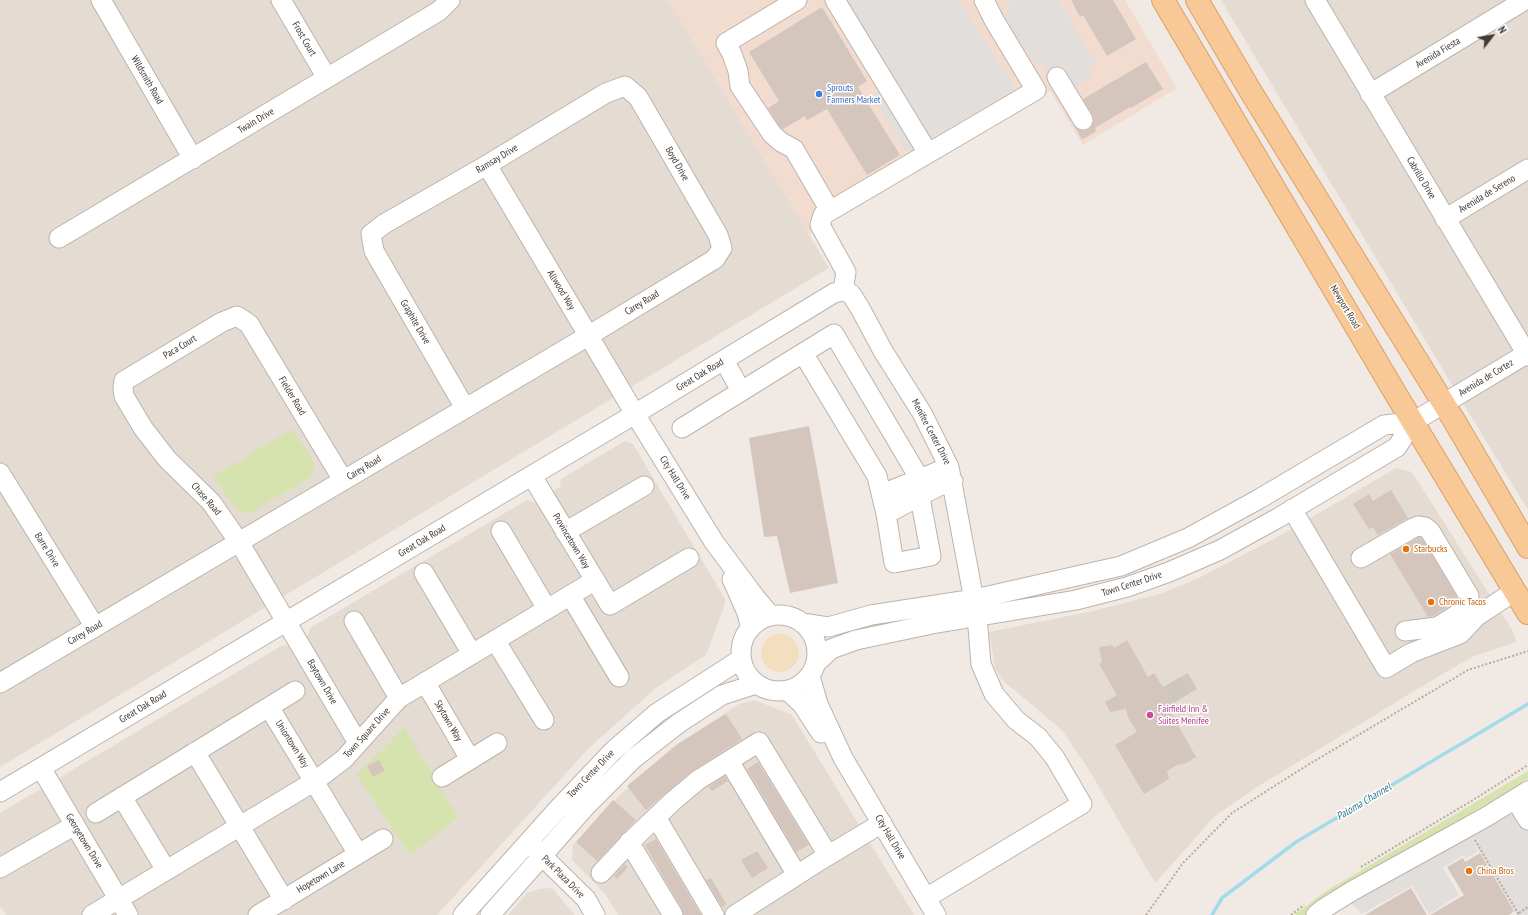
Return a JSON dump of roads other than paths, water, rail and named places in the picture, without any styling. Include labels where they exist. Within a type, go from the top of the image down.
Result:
[{"type":"main road","name":"Newport Road","points":[[1163,0],[1528,613]]},
{"type":"main road","points":[[1197,0],[1251,92],[1443,404],[1528,547]]},
{"type":"street","name":"Wildsmith Road","points":[[101,0],[193,159]]},
{"type":"street","name":"Frost Court","points":[[281,0],[327,78]]},
{"type":"street","name":"Twain Drive","points":[[60,238],[439,11],[450,0]]},
{"type":"street","points":[[797,0],[726,43],[738,71],[740,86],[772,134],[794,149],[830,211]]},
{"type":"street","points":[[835,0],[928,153]]},
{"type":"street","points":[[843,292],[846,272],[820,225],[823,215],[1036,90],[994,20],[984,0]]},
{"type":"street","name":"Cabrillo Drive","points":[[1315,0],[1370,94],[1528,354]]},
{"type":"street","name":"Avenida Fiesta","points":[[1370,94],[1525,0]]},
{"type":"street","points":[[1056,77],[1083,120]]},
{"type":"street","name":"Ramsay Drive","points":[[371,234],[384,224],[487,165],[606,93],[625,86]]},
{"type":"street","name":"Boyd Drive","points":[[625,86],[638,97],[718,235],[722,248]]},
{"type":"street","name":"Allwood Way","points":[[487,165],[635,414]]},
{"type":"street","name":"Avenida de Sereno","points":[[1446,219],[1528,169]]},
{"type":"street","name":"Graphite Drive","points":[[371,234],[374,251],[465,408]]},
{"type":"street","name":"Carey Road","points":[[0,683],[588,336],[715,259],[722,248]]},
{"type":"street","name":"Great Oak Road","points":[[0,792],[532,476],[834,294],[843,292]]},
{"type":"street","name":"Menifee Center Drive","points":[[843,292],[851,294],[860,308],[883,351],[922,413],[951,474],[976,607],[981,664],[994,694],[1016,720],[1038,737],[1055,758],[1082,804],[926,898]]},
{"type":"street","name":"Paca Court","points":[[124,381],[222,322],[237,316]]},
{"type":"street","name":"Fielder Road","points":[[237,316],[249,324],[343,480]]},
{"type":"street","points":[[682,428],[803,352],[834,334],[915,471],[932,556],[894,563],[886,514],[877,476],[803,352]]},
{"type":"street","name":"Avenida de Cortez","points":[[1443,404],[1528,354]]},
{"type":"street","points":[[724,360],[741,391]]},
{"type":"street","name":"Chase Road","points":[[124,381],[124,396],[143,428],[167,459],[210,502],[239,542],[287,622]]},
{"type":"street","name":"Town Center Drive","points":[[771,616],[790,616],[802,623],[828,627],[871,615],[1076,600],[1126,587],[1220,550],[1292,509],[1397,447],[1414,422],[1443,404]]},
{"type":"street","name":"City Hall Drive","points":[[635,414],[714,542],[771,616]]},
{"type":"street","name":"Town Center Drive","points":[[788,691],[803,684],[831,650],[856,640],[932,624],[976,607],[1121,566],[1188,538],[1259,499],[1384,425],[1414,422]]},
{"type":"street","name":"Barre Drive","points":[[0,473],[95,627]]},
{"type":"street","points":[[882,494],[918,488],[951,474]]},
{"type":"street","name":"Provincetown Way","points":[[532,476],[610,606],[689,558]]},
{"type":"street","points":[[565,532],[644,486]]},
{"type":"street","points":[[886,514],[918,488]]},
{"type":"street","points":[[1164,573],[1170,556],[1243,521],[1259,499]]},
{"type":"street","points":[[1292,509],[1386,668],[1411,653],[1460,634],[1477,616],[1515,591]]},
{"type":"street","points":[[1361,558],[1413,528],[1418,526],[1425,527],[1430,531],[1469,596],[1469,602],[1466,609],[1437,626],[1405,632]]},
{"type":"street","points":[[501,531],[547,609]]},
{"type":"street","name":"City Hall Drive","points":[[714,542],[747,613],[751,628]]},
{"type":"street","points":[[424,573],[472,654]]},
{"type":"street","name":"Town Square Drive","points":[[92,915],[123,907],[166,870],[315,781],[344,759],[399,698],[594,581]]},
{"type":"street","points":[[570,595],[619,677]]},
{"type":"street","points":[[771,616],[760,620],[751,628],[742,642],[741,659],[748,676],[756,684],[772,691],[788,691]]},
{"type":"street","points":[[354,621],[399,698]]},
{"type":"street","name":"Baytown Drive","points":[[287,622],[358,743]]},
{"type":"street","points":[[802,623],[810,631],[815,641],[817,652],[813,670]]},
{"type":"street","points":[[495,640],[544,720]]},
{"type":"street","name":"Town Center Drive","points":[[462,915],[612,751],[657,713],[741,659]]},
{"type":"street","name":"City Hall Drive","points":[[813,670],[818,704],[843,758],[936,915]]},
{"type":"street","name":"Skytown Way","points":[[425,682],[470,759]]},
{"type":"street","name":"Town Center Drive","points":[[490,915],[586,806],[633,759],[679,723],[722,695],[756,684]]},
{"type":"street","points":[[96,813],[296,691]]},
{"type":"street","name":"City Hall Drive","points":[[788,691],[802,704],[817,728],[843,758]]},
{"type":"street","name":"Uniontown Way","points":[[269,707],[315,781]]},
{"type":"street","points":[[601,873],[629,842],[698,780],[759,742],[828,855]]},
{"type":"street","points":[[442,777],[497,743]]},
{"type":"street","points":[[195,752],[284,900]]},
{"type":"street","points":[[729,761],[797,875]]},
{"type":"street","name":"Georgetown Drive","points":[[40,768],[123,907]]},
{"type":"street","points":[[315,781],[358,854]]},
{"type":"street","points":[[122,797],[166,870]]},
{"type":"street","points":[[1311,909],[1323,908],[1467,827],[1524,806]]},
{"type":"street","points":[[656,817],[714,915]]},
{"type":"street","points":[[735,915],[828,855],[882,823]]},
{"type":"street","points":[[0,868],[74,825]]},
{"type":"street","name":"Hopetown Lane","points":[[258,915],[383,839]]},
{"type":"street","name":"Park Plaza Drive","points":[[528,842],[586,899],[595,915]]},
{"type":"street","points":[[629,842],[673,915]]},
{"type":"waterway","name":"Paloma Channel","points":[[1212,915],[1222,898],[1296,842],[1528,704]]},
{"type":"tunnel","points":[[1172,682],[1182,698]]},
{"type":"place","name":"Sprouts Farmers Market","points":[[819,94]]},
{"type":"place","name":"Starbucks","points":[[1406,549]]},
{"type":"place","name":"Chronic Tacos","points":[[1431,602]]},
{"type":"place","name":"Fairfield Inn & Suites Menifee","points":[[1150,715]]},
{"type":"place","name":"China Bros","points":[[1469,871]]}]
